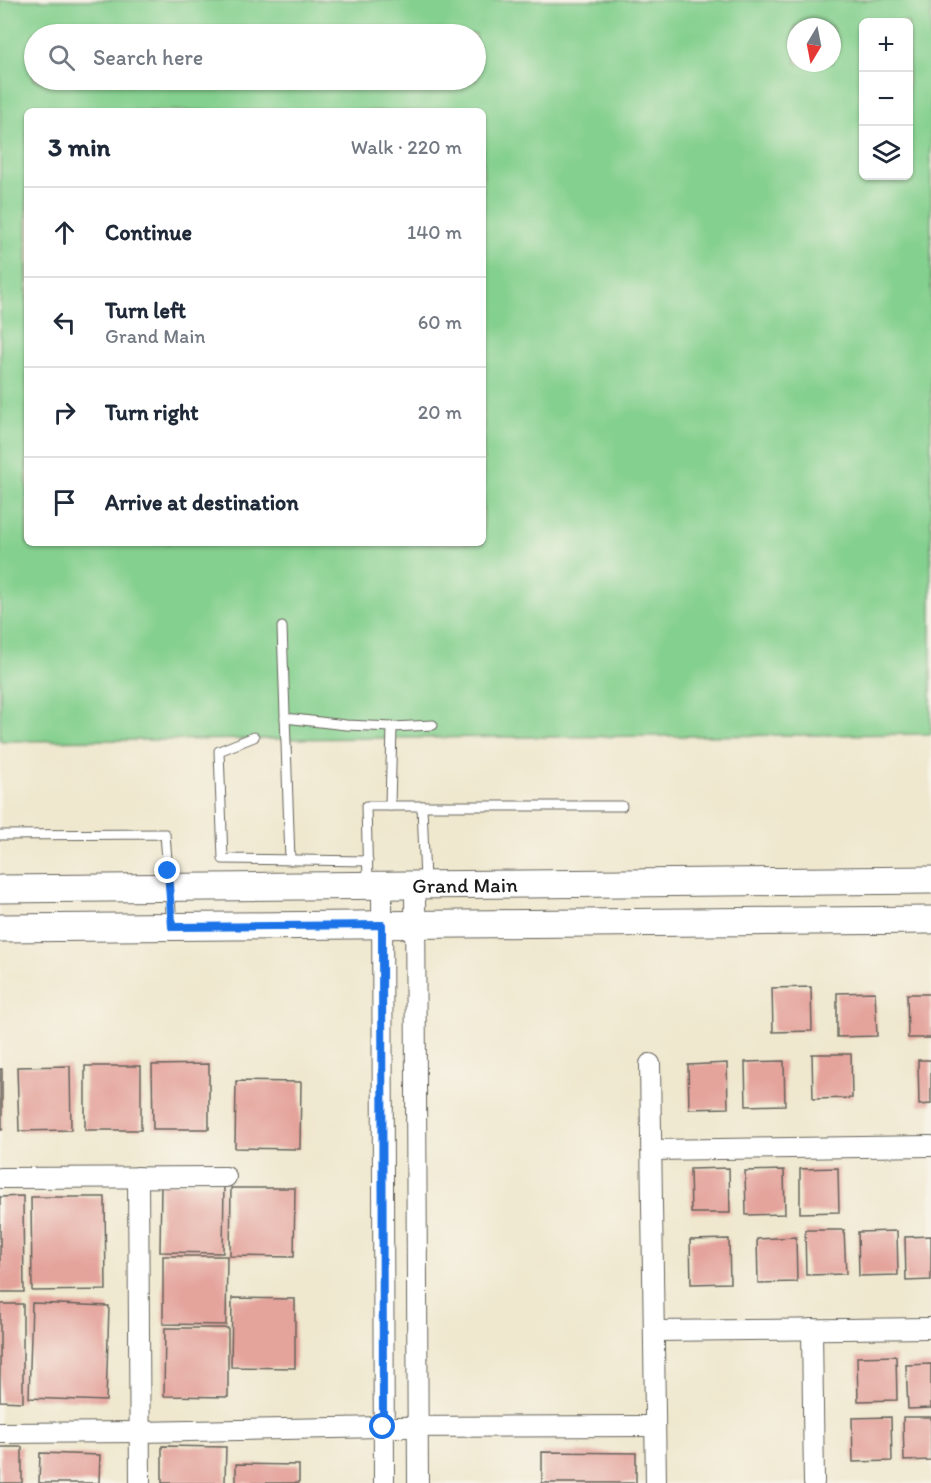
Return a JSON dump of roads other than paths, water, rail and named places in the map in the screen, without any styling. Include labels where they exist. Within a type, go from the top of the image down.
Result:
[{"type":"street","name":"Grand Main","points":[[0,889],[169,887],[373,877],[420,886],[931,880]]},
{"type":"street","points":[[373,877],[382,925],[384,1483]]},
{"type":"street","points":[[418,1483],[415,924],[420,886]]},
{"type":"street","name":"Grand Main","points":[[0,928],[931,920]]},
{"type":"street","points":[[382,1050],[416,1050]]},
{"type":"street","points":[[650,1064],[656,1483]]},
{"type":"street","points":[[652,1150],[931,1146]]},
{"type":"street","points":[[138,1177],[140,1483]]},
{"type":"street","points":[[0,1178],[226,1177]]},
{"type":"street","points":[[654,1331],[931,1328]]},
{"type":"street","points":[[812,1329],[814,1483]]},
{"type":"street","points":[[0,1433],[383,1427],[655,1426]]},
{"type":"lane","points":[[282,627],[290,860]]},
{"type":"lane","points":[[285,718],[346,725],[392,727],[433,724]]},
{"type":"lane","points":[[390,806],[392,727]]},
{"type":"lane","points":[[254,737],[219,751],[223,859],[290,860],[373,877],[366,806],[622,806]]},
{"type":"lane","points":[[420,886],[422,806]]},
{"type":"lane","points":[[0,835],[165,834],[172,927]]}]
